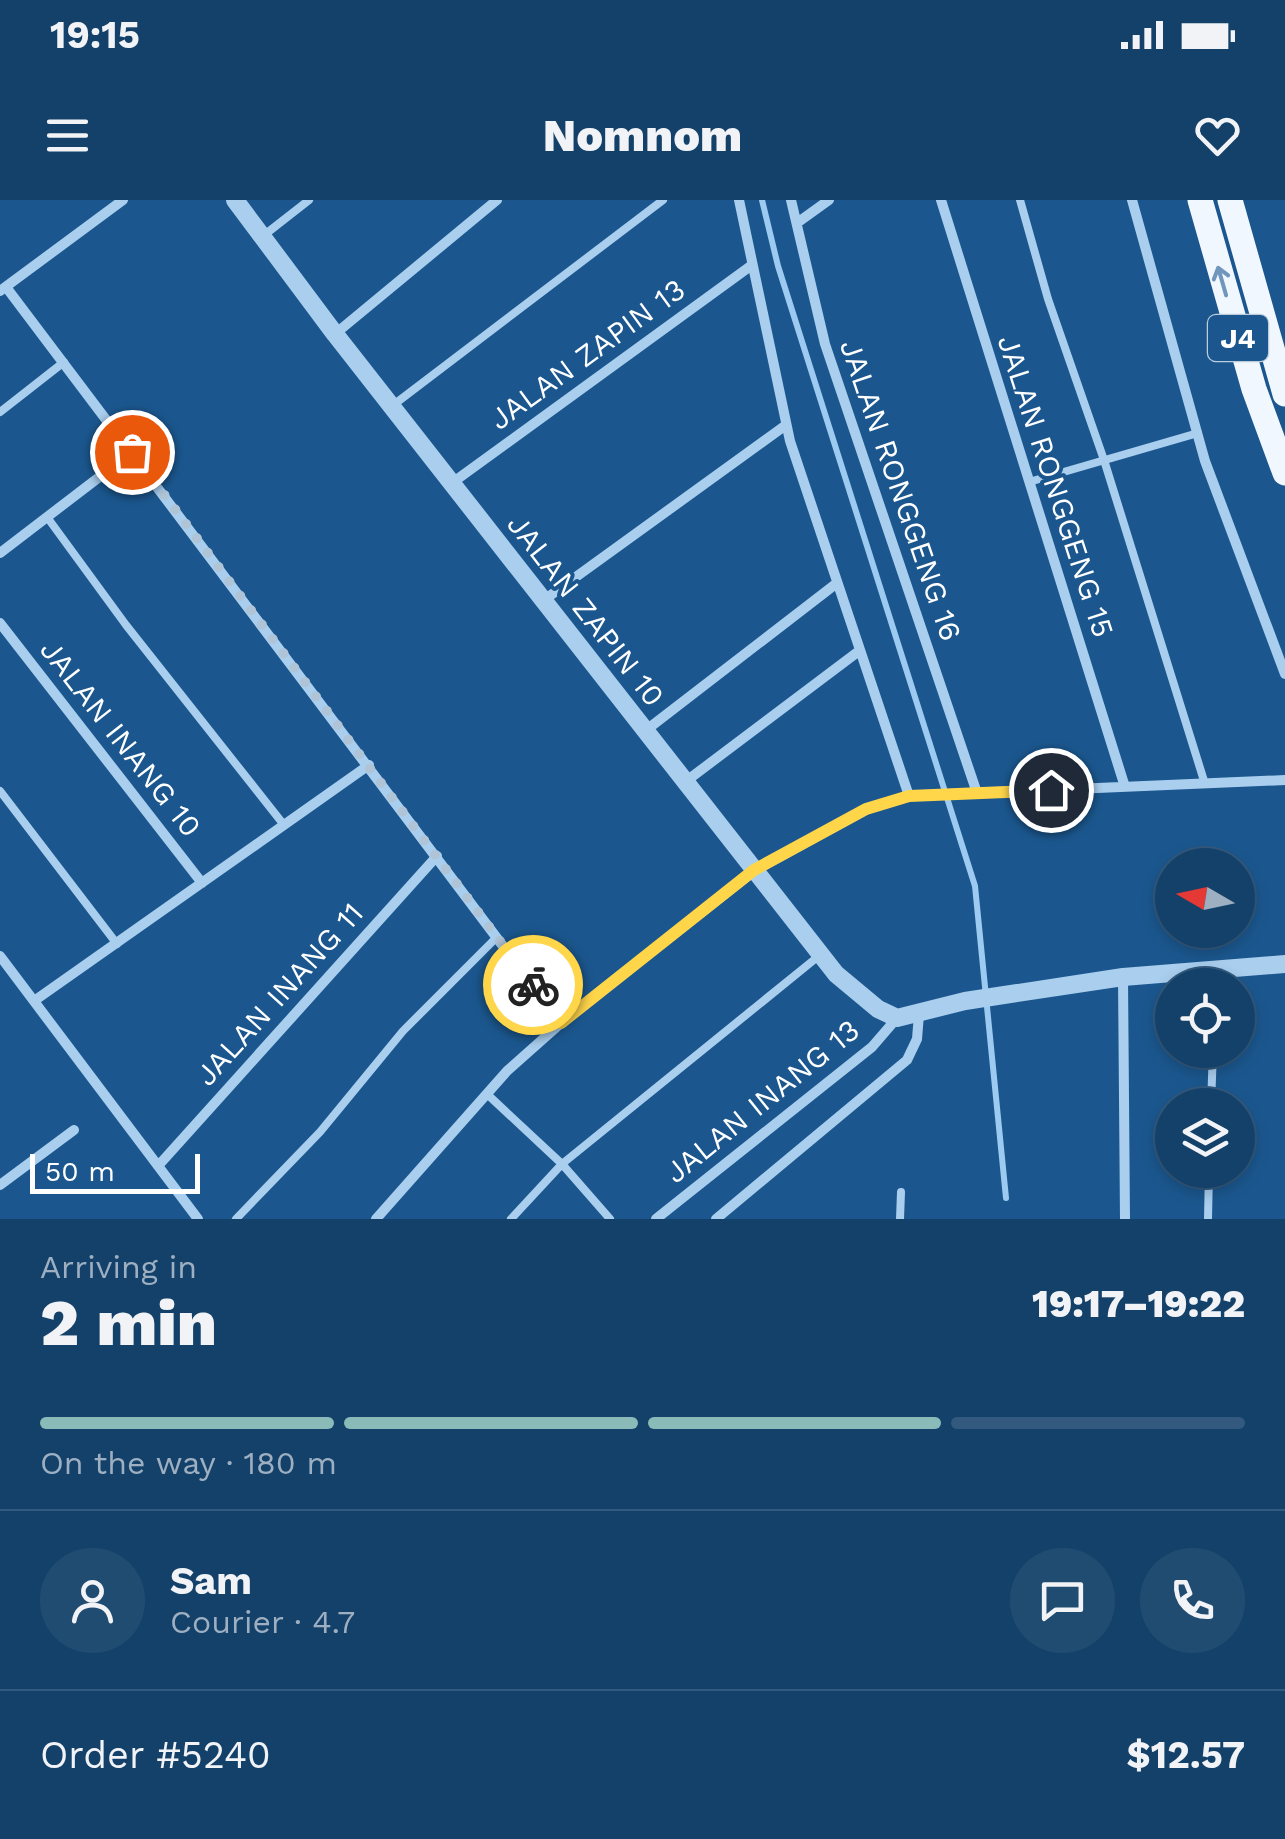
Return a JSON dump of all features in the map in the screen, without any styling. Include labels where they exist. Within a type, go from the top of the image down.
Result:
[{"type":"main road","name":"J4","points":[[1200,200],[1254,389],[1285,473]]},
{"type":"main road","name":"J4","points":[[1230,200],[1285,394]]},
{"type":"street","points":[[122,200],[3,289],[64,362],[561,1023]]},
{"type":"street","name":"JALAN ZAPIN 10","points":[[235,200],[335,334],[820,955],[836,974],[878,1009],[896,1018]]},
{"type":"street","points":[[335,334],[496,200]]},
{"type":"street","points":[[738,200],[786,425],[909,796]]},
{"type":"street","name":"JALAN RONGGENG 16","points":[[791,200],[825,344],[977,793]]},
{"type":"street","points":[[797,224],[829,200]]},
{"type":"street","name":"JALAN RONGGENG 15","points":[[940,200],[1125,787]]},
{"type":"street","points":[[1132,200],[1198,434],[1285,674]]},
{"type":"street","name":"JALAN ZAPIN 13","points":[[452,483],[752,266]]},
{"type":"street","points":[[544,600],[786,425]]},
{"type":"street","points":[[0,553],[132,452]]},
{"type":"street","points":[[646,731],[836,583]]},
{"type":"street","name":"JALAN INANG 10","points":[[0,623],[202,884]]},
{"type":"street","points":[[685,782],[859,651]]},
{"type":"street","points":[[34,1001],[369,764]]},
{"type":"street","points":[[376,1219],[507,1070],[561,1023],[754,870],[866,809],[909,796],[1285,780]]},
{"type":"street","name":"JALAN INANG 11","points":[[158,1166],[437,856]]},
{"type":"street","points":[[0,956],[198,1219]]},
{"type":"street","points":[[1255,970],[1285,964]]},
{"type":"street","points":[[896,1018],[1001,996],[1122,978],[1155,978]]},
{"type":"street","points":[[1122,978],[1125,1219]]},
{"type":"street","points":[[719,1218],[907,1060],[918,1039],[919,1014]]},
{"type":"street","name":"JALAN INANG 13","points":[[656,1219],[872,1046],[896,1018]]},
{"type":"street","points":[[0,1185],[74,1130]]},
{"type":"lane","points":[[263,236],[309,200]]},
{"type":"lane","points":[[392,406],[663,200]]},
{"type":"lane","points":[[1020,200],[1205,784]]},
{"type":"lane","points":[[0,412],[64,362]]},
{"type":"lane","points":[[1029,482],[1198,434]]},
{"type":"lane","points":[[46,517],[284,825]]},
{"type":"lane","points":[[0,791],[116,944]]},
{"type":"lane","points":[[236,1219],[320,1132],[403,1031],[497,938]]},
{"type":"lane","points":[[510,1219],[562,1164],[820,955]]},
{"type":"lane","points":[[487,1094],[562,1164],[610,1219]]},
{"type":"lane","points":[[1208,1219],[1209,1188]]},
{"type":"lane","points":[[900,1219],[901,1192]]},
{"type":"waterway","points":[[762,200],[778,266],[975,886],[1006,1198]]},
{"type":"way so far","points":[[132,452],[533,985]]},
{"type":"route","points":[[533,985],[561,1023],[754,870],[866,809],[909,796],[1051,790]]}]
